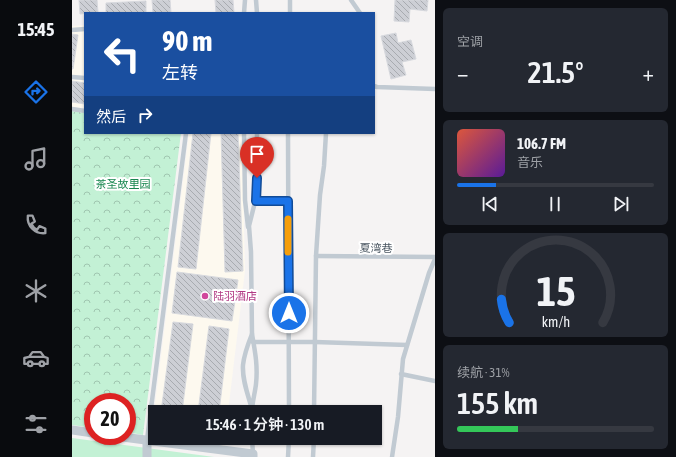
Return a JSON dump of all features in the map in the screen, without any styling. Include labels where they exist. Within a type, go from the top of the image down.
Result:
[{"type":"street","points":[[72,430],[84,432]]},
{"type":"street","points":[[136,439],[253,456]]},
{"type":"street","points":[[147,440],[147,457]]},
{"type":"lane","points":[[244,12],[245,0]]},
{"type":"lane","points":[[256,0],[257,12]]},
{"type":"lane","points":[[290,0],[290,12]]},
{"type":"lane","points":[[351,0],[359,12]]},
{"type":"lane","points":[[72,30],[84,29]]},
{"type":"lane","points":[[72,77],[84,78]]},
{"type":"lane","points":[[375,86],[435,89]]},
{"type":"lane","points":[[72,109],[84,110]]},
{"type":"lane","points":[[147,440],[186,134]]},
{"type":"lane","points":[[244,134],[245,200],[251,252],[252,334],[256,356],[257,376],[253,405]]},
{"type":"lane","points":[[249,233],[250,222],[256,201],[257,134]]},
{"type":"lane","points":[[288,134],[289,405]]},
{"type":"lane","points":[[314,405],[316,256],[326,134]]},
{"type":"lane","points":[[256,201],[288,201]]},
{"type":"lane","name":"夏湾巷","points":[[316,256],[435,258]]},
{"type":"lane","points":[[392,457],[398,417],[403,359],[435,258]]},
{"type":"lane","points":[[250,405],[243,376],[243,366],[252,334]]},
{"type":"lane","points":[[253,342],[315,342],[407,345]]},
{"type":"lane","points":[[401,374],[435,381]]},
{"type":"lane","points":[[252,445],[253,456]]},
{"type":"lane","points":[[288,445],[288,457]]},
{"type":"lane","points":[[314,445],[314,457]]},
{"type":"shaded area","points":[[84,25],[84,108],[72,107],[72,26]]},
{"type":"shaded area","points":[[189,134],[242,134],[245,271],[229,405],[155,405]]},
{"type":"green space","name":"茶圣故里园","points":[[72,111],[84,113],[84,134],[181,134],[143,435],[136,434],[136,393],[84,393],[84,427],[72,425]]},
{"type":"green space","points":[[72,438],[84,440],[84,445],[124,445],[214,457],[72,457]]},
{"type":"building","points":[[79,0],[97,0],[98,12],[84,12],[84,14],[80,14]]},
{"type":"building","points":[[152,0],[170,0],[171,12],[153,12]]},
{"type":"building","points":[[215,0],[233,0],[234,12],[216,12]]},
{"type":"building","points":[[395,0],[428,0],[427,11],[410,9],[409,22],[394,21]]},
{"type":"building","points":[[146,1],[146,12],[106,12],[106,3]]},
{"type":"building","points":[[396,33],[398,43],[411,40],[416,59],[402,62],[406,75],[391,79],[381,36]]},
{"type":"building","points":[[72,34],[78,35],[73,69],[72,69]]},
{"type":"building","points":[[72,81],[84,83],[84,104],[72,102]]},
{"type":"building","points":[[193,134],[211,134],[196,269],[178,267]]},
{"type":"building","points":[[221,134],[238,134],[243,271],[225,272]]},
{"type":"building","name":"陆羽酒店","points":[[177,272],[238,280],[232,321],[172,313]]},
{"type":"building","points":[[173,322],[193,324],[183,405],[162,405]]},
{"type":"building","points":[[209,326],[229,329],[220,405],[199,405]]},
{"type":"slow traffic","points":[[288,219],[288,252]]},
{"type":"place","name":"陆羽酒店","points":[[205,296]]},
{"type":"route","points":[[257,178],[256,201],[288,201],[289,313]]}]
